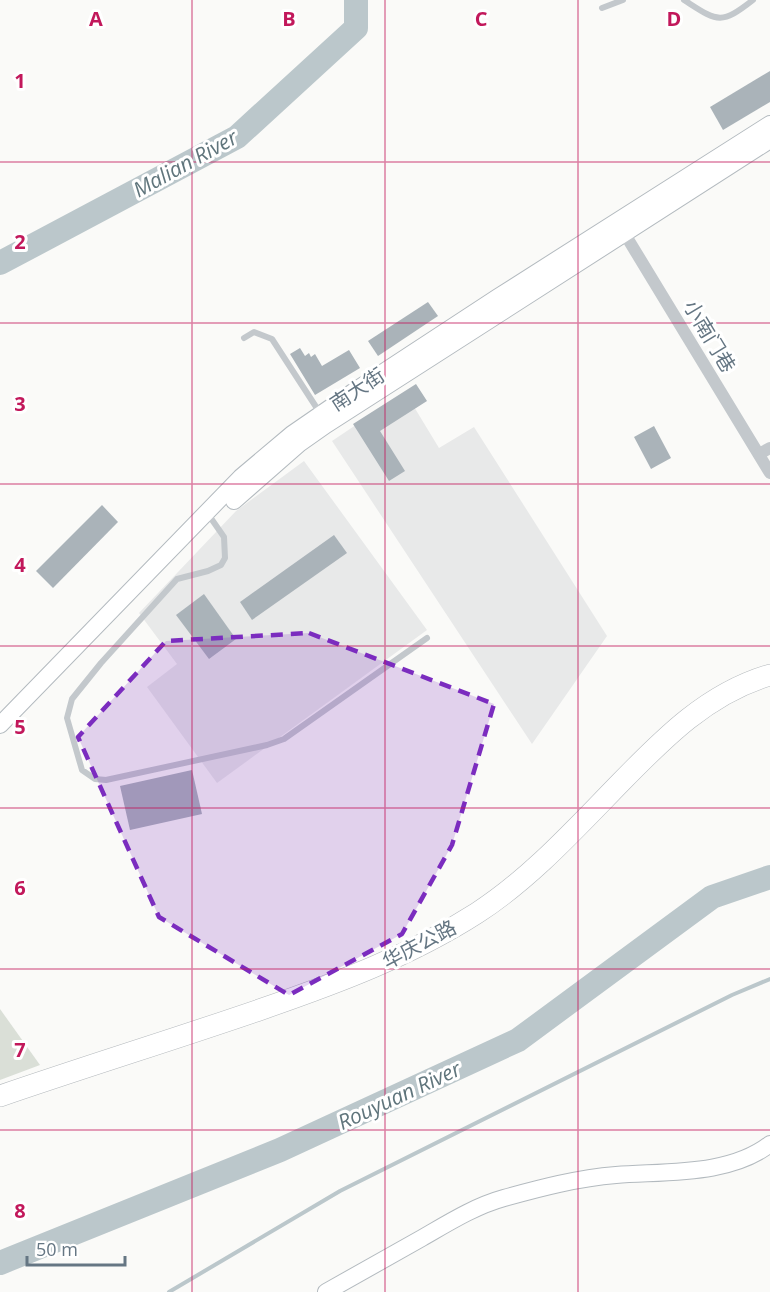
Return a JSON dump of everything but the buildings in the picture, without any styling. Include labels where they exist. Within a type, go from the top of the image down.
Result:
[{"type":"highway","name":"华庆公路","points":[[0,1096],[313,991],[382,964],[435,938],[478,912],[516,883],[560,844],[662,739],[690,717],[742,686],[770,675]]},
{"type":"highway","name":"华庆公路","points":[[0,1103],[316,997],[386,970],[438,944],[483,917],[521,887],[564,849],[666,744],[720,706],[770,683]]},
{"type":"main road","name":"南大街","points":[[0,725],[210,517],[299,444],[770,124]]},
{"type":"main road","name":"南大街","points":[[0,740],[210,517],[242,477],[274,448],[320,414],[620,226],[770,140]]},
{"type":"main road","points":[[326,1292],[476,1209],[501,1199],[568,1182],[615,1175],[685,1172],[726,1164],[759,1152],[770,1144]]},
{"type":"main road","points":[[338,1292],[440,1234],[476,1209]]},
{"type":"street","name":"小南门巷","points":[[620,226],[764,451],[770,472]]},
{"type":"lane","points":[[602,8],[623,0]]},
{"type":"lane","points":[[684,0],[710,17],[727,17],[753,0]]},
{"type":"lane","points":[[244,338],[254,332],[272,339],[320,414]]},
{"type":"lane","points":[[210,517],[224,537],[225,558],[220,565],[208,571],[177,579],[101,663],[72,699],[67,718],[71,735],[82,770],[95,779],[106,780],[267,745],[284,739],[427,638]]},
{"type":"highlighted area","points":[[309,633],[494,704],[452,845],[402,934],[289,995],[159,917],[78,737],[166,641]]},
{"type":"shaded area","points":[[405,392],[439,448],[474,427],[607,636],[532,744],[332,441]]},
{"type":"shaded area","points":[[304,461],[427,630],[217,783],[147,687],[177,664],[139,613],[236,511]]},
{"type":"shaded area","points":[[0,1009],[40,1065],[0,1080]]},
{"type":"waterway","name":"Malian River","points":[[0,263],[237,137],[356,28],[356,0]]},
{"type":"waterway","name":"Rouyuan River","points":[[0,1263],[280,1150],[518,1040],[712,897],[770,877]]},
{"type":"waterway","points":[[169,1292],[340,1191],[732,995],[770,979]]}]
